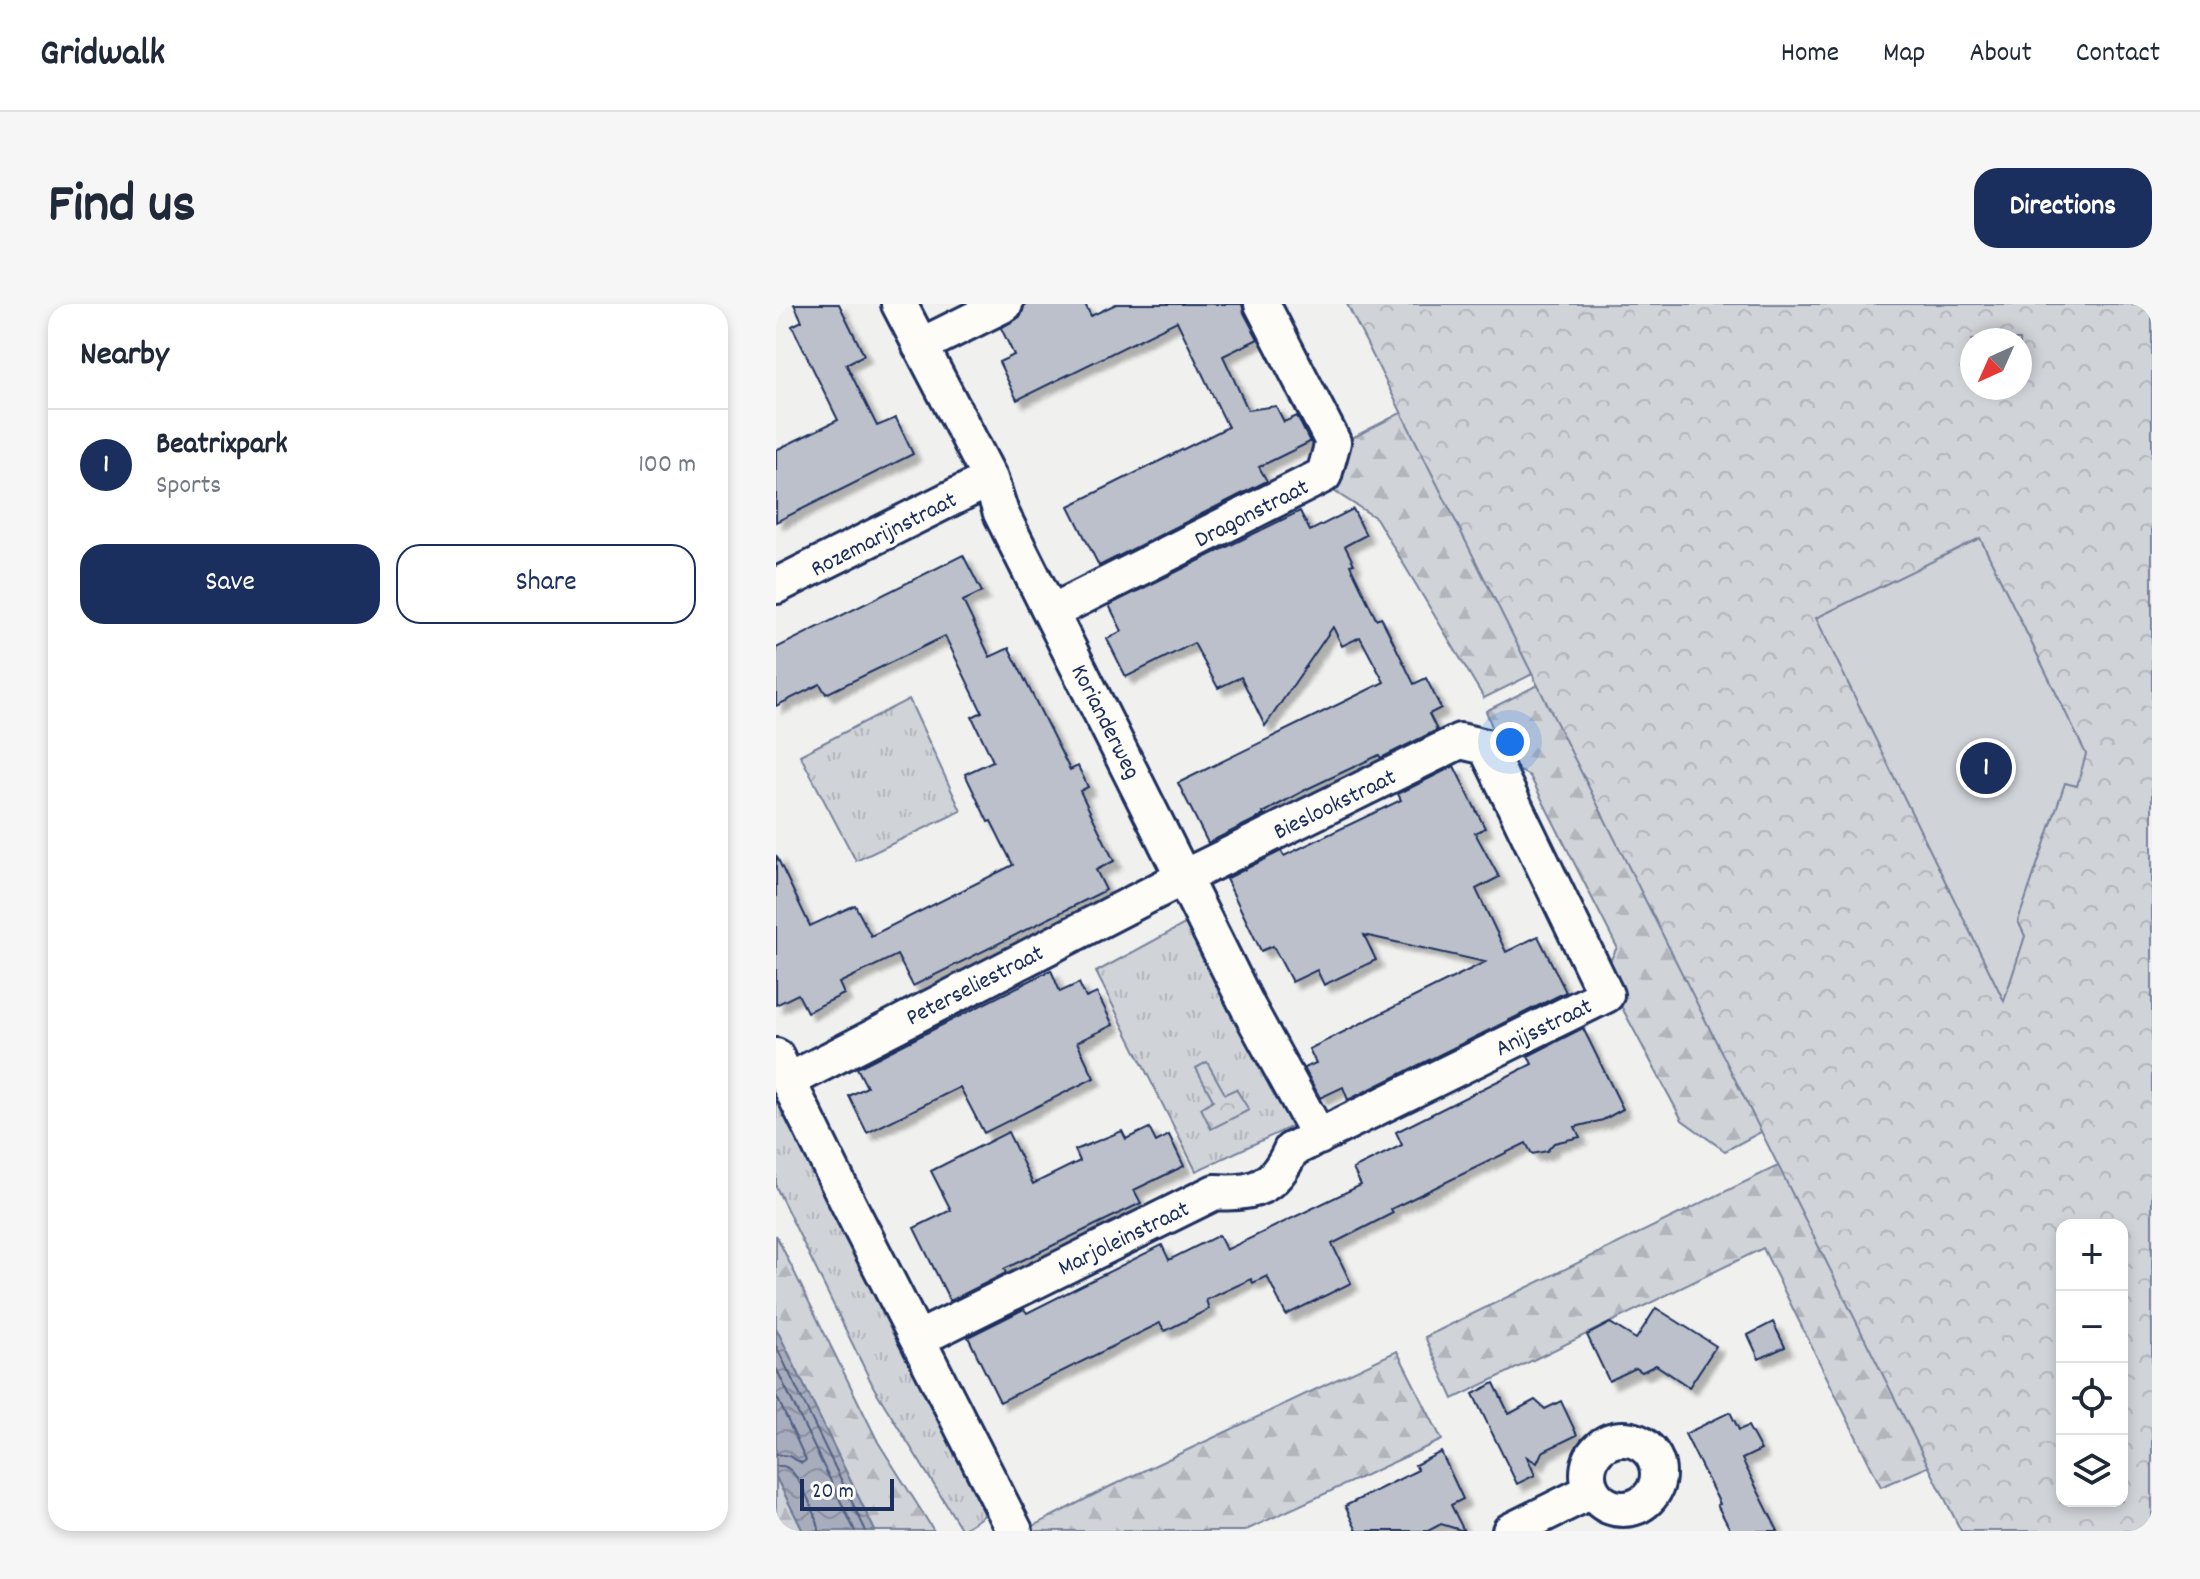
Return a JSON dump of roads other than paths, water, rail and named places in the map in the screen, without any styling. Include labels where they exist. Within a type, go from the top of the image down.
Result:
[{"type":"street","name":"Korianderweg","points":[[899,304],[990,479],[1001,513],[1249,1009],[1319,1137]]},
{"type":"street","points":[[920,346],[1005,304]]},
{"type":"street","name":"Dragonstraat","points":[[1052,612],[1324,475],[1333,442],[1262,304]]},
{"type":"street","name":"Rozemarijnstraat","points":[[776,586],[990,479]]},
{"type":"street","name":"Bieslookstraat","points":[[1184,877],[1460,741],[1486,747]]},
{"type":"street","name":"Anijsstraat","points":[[1319,1137],[1606,995],[1486,747]]},
{"type":"street","name":"Peterseliestraat","points":[[782,1068],[1184,877]]},
{"type":"street","points":[[782,1068],[1012,1526]]},
{"type":"street","name":"Marjoleinstraat","points":[[918,1339],[1215,1192],[1245,1193],[1261,1187],[1276,1177],[1291,1150],[1319,1137]]},
{"type":"street","points":[[1510,1531],[1591,1491]]},
{"type":"water","points":[[776,1328],[875,1531],[803,1531],[776,1477]]},
{"type":"place","name":"Beatrixpark","points":[[1986,768]]}]
